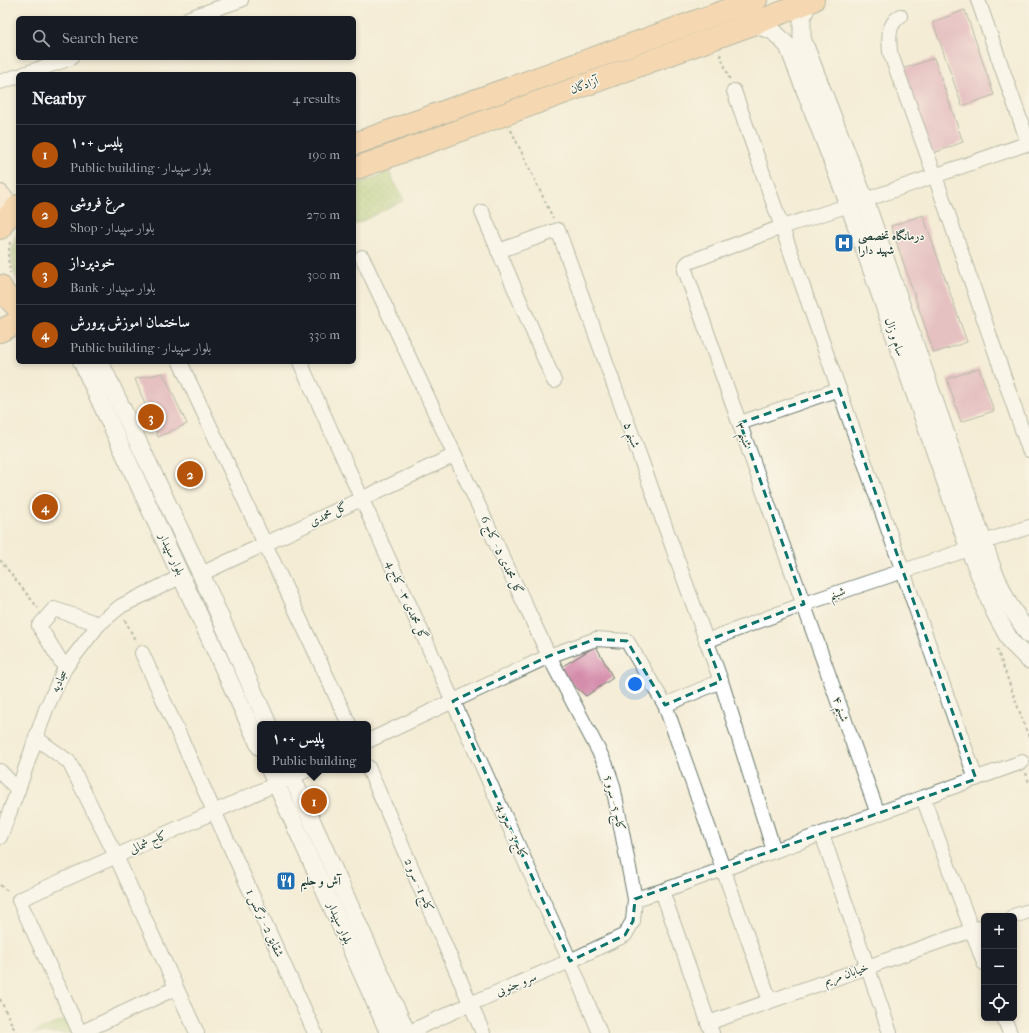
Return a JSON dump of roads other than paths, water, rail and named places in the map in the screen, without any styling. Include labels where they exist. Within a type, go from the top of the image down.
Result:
[{"type":"main road","name":"آزادگان","points":[[356,143],[756,0]]},
{"type":"main road","name":"آزادگان","points":[[356,168],[753,24],[811,1]]},
{"type":"main road","points":[[563,70],[570,90]]},
{"type":"main road","points":[[6,281],[4,293],[16,306]]},
{"type":"main road","points":[[0,331],[16,323]]},
{"type":"street","points":[[195,16],[241,0]]},
{"type":"street","points":[[782,227],[1029,144],[978,0]]},
{"type":"street","name":"سام و زال","points":[[811,1],[802,18],[802,38],[866,200],[976,546],[995,614],[1012,642],[1029,660]]},
{"type":"street","points":[[900,16],[895,20],[889,30],[890,52],[935,176],[1029,450]]},
{"type":"street","name":"سام و زال","points":[[753,24],[773,31],[788,46],[976,546],[993,570],[1008,603],[1029,635]]},
{"type":"street","points":[[30,72],[65,60]]},
{"type":"street","points":[[0,82],[16,77]]},
{"type":"street","points":[[734,91],[976,779]]},
{"type":"street","points":[[482,212],[554,381]]},
{"type":"street","name":"شبنم ۳","points":[[782,227],[689,262],[686,265],[685,270],[804,604]]},
{"type":"street","name":"شبنم ۵","points":[[498,251],[558,230],[721,681],[774,851]]},
{"type":"street","name":"گل محمدی ۵ - کاج 6","points":[[362,256],[550,656]]},
{"type":"street","name":"بلوار سپیدار","points":[[83,364],[257,740]]},
{"type":"street","name":"بلوار سپیدار","points":[[101,364],[200,574],[267,721]]},
{"type":"street","points":[[181,364],[348,721]]},
{"type":"street","name":"گل محمدی ۳ - کاج 4","points":[[301,364],[453,701]]},
{"type":"street","points":[[740,424],[839,389]]},
{"type":"street","name":"گل محمدی","points":[[200,574],[455,454]]},
{"type":"street","name":"شبنم","points":[[706,641],[804,604],[1029,527]]},
{"type":"street","name":"سجادیه","points":[[0,837],[46,709],[64,668],[99,624],[119,608],[182,576]]},
{"type":"street","name":"شبنم ۴","points":[[804,604],[878,814]]},
{"type":"street","points":[[64,668],[39,626],[54,609],[99,624]]},
{"type":"street","points":[[371,740],[550,656],[596,639],[627,641],[665,705],[770,1001]]},
{"type":"street","name":"شقایق 2 - نرگس 1","points":[[142,653],[315,1033]]},
{"type":"street","name":"کاج 5 - سرو 5","points":[[550,656],[606,765],[613,786],[635,899],[633,921],[625,935]]},
{"type":"street","points":[[665,705],[721,681]]},
{"type":"street","name":"کاج 3 - سرو 4","points":[[453,701],[570,961],[600,1033]]},
{"type":"street","points":[[36,738],[69,762],[116,856],[197,1033]]},
{"type":"street","points":[[635,899],[662,891],[1022,762]]},
{"type":"street","points":[[0,771],[18,790]]},
{"type":"street","name":"کاج 1 - سرو 2","points":[[371,773],[483,1033]]},
{"type":"street","name":"بلوار سپیدار","points":[[290,774],[407,1033]]},
{"type":"street","name":"کاج شمالی","points":[[80,1033],[19,900],[214,812],[274,777],[290,774]]},
{"type":"street","name":"بلوار سپیدار","points":[[274,777],[390,1033]]},
{"type":"street","points":[[923,798],[978,928],[982,949]]},
{"type":"street","points":[[822,834],[890,1033]]},
{"type":"street","points":[[662,891],[710,1028]]},
{"type":"street","points":[[1017,915],[1029,911]]},
{"type":"street","name":"خیابان مریم","points":[[710,1028],[770,1001],[978,928]]},
{"type":"street","name":"سرو جنوبی","points":[[407,1033],[625,935]]},
{"type":"street","points":[[80,1033],[176,988]]},
{"type":"street","points":[[1005,1021],[1010,1033]]},
{"type":"place","name":"درمانگاه تخصصى شهید دارا","points":[[844,243]]},
{"type":"place","name":"خودپرداز","points":[[151,417]]},
{"type":"place","name":"مرغ فروشی","points":[[190,474]]},
{"type":"place","name":"ساختمان اموزش پرورش","points":[[45,507]]},
{"type":"place","name":"پلیس +۱۰","points":[[314,801]]},
{"type":"place","name":"آش و حلیم","points":[[286,881]]}]
